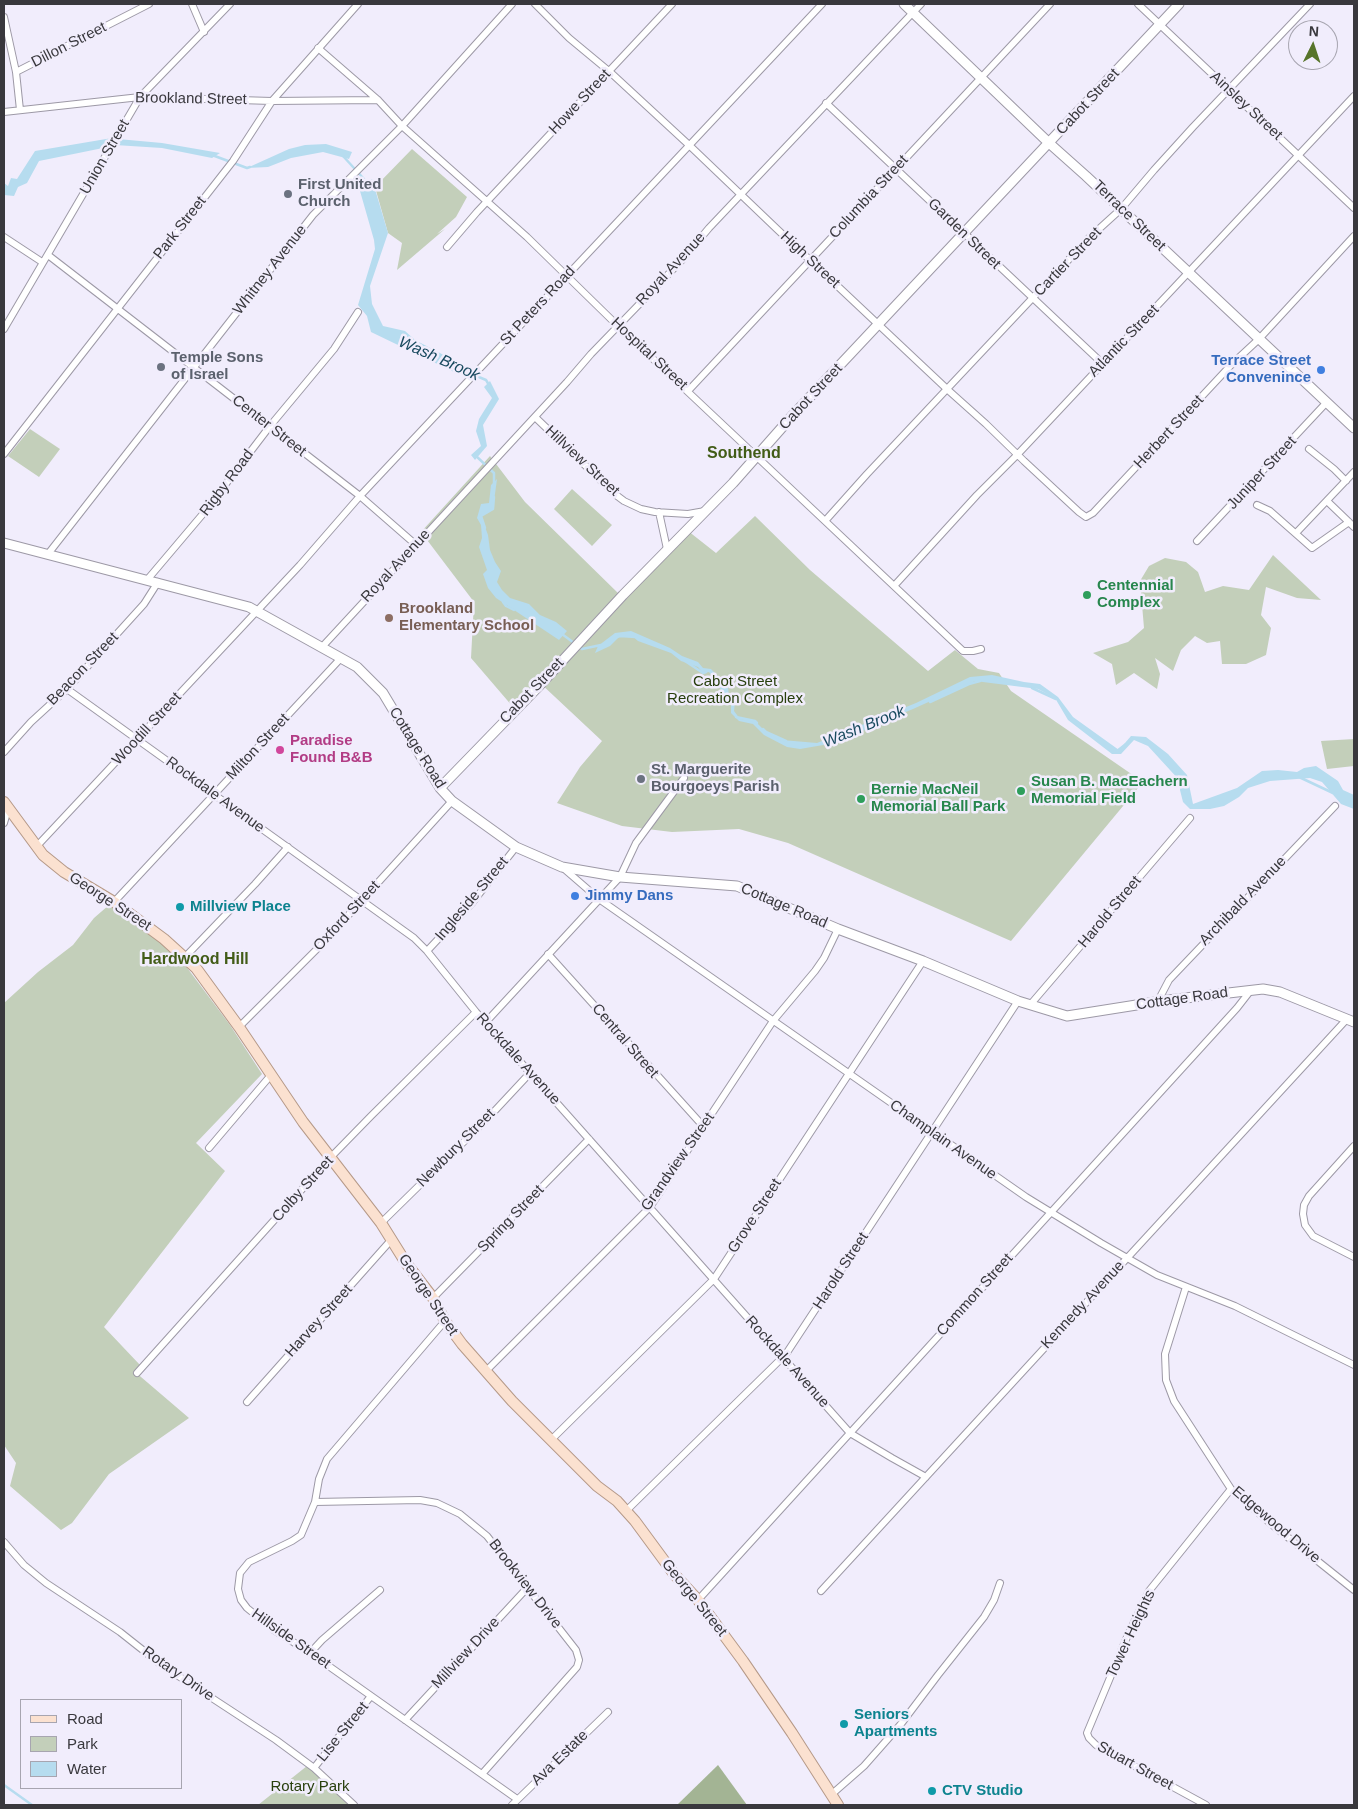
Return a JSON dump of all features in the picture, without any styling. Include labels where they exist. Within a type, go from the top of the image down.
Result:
[{"type":"main road","name":"George Street","points":[[6,805],[43,855],[64,872],[114,902],[164,939],[196,968],[239,1027],[296,1112],[381,1223],[406,1263],[433,1298],[445,1321],[471,1356],[512,1402],[597,1486],[626,1511],[674,1574],[698,1600],[743,1661],[838,1805]]},
{"type":"street","name":"Dillon Street","points":[[16,72],[149,4]]},
{"type":"street","points":[[192,4],[204,32]]},
{"type":"street","name":"Union Street","points":[[4,329],[140,97],[230,4]]},
{"type":"street","name":"Park Street","points":[[4,454],[233,160],[272,101],[358,4]]},
{"type":"street","name":"Whitney Avenue","points":[[48,554],[313,215],[402,126],[512,4]]},
{"type":"street","name":"High Street","points":[[535,4],[569,38],[610,72],[689,145],[1017,455],[1085,516]]},
{"type":"street","name":"Howe Street","points":[[446,247],[672,4]]},
{"type":"street","name":"St Peters Road","points":[[258,611],[360,496],[822,4]]},
{"type":"street","name":"Terrace Street","points":[[904,4],[1049,143],[1354,428]]},
{"type":"street","name":"Royal Avenue","points":[[322,647],[415,544],[740,195],[921,4]]},
{"type":"street","name":"Columbia Street","points":[[688,391],[1050,4]]},
{"type":"street","name":"Ainsley Street","points":[[1138,4],[1354,208]]},
{"type":"street","name":"Cabot Street","points":[[440,788],[733,483],[1179,4]]},
{"type":"street","name":"Cartier Street","points":[[825,521],[1089,238],[1121,209],[1154,170],[1310,4]]},
{"type":"street","points":[[4,17],[16,72],[20,110]]},
{"type":"street","name":"Hospital Street","points":[[318,48],[378,100],[402,126],[488,200],[618,326],[963,651],[973,652],[981,649]]},
{"type":"street","name":"Atlantic Street","points":[[894,586],[977,495],[1189,273],[1354,96]]},
{"type":"street","name":"Brookland Street","points":[[4,112],[140,97],[272,101],[378,100]]},
{"type":"street","name":"Garden Street","points":[[826,104],[965,232],[997,266],[1102,363]]},
{"type":"street","name":"Herbert Street","points":[[1085,516],[1089,516],[1092,513],[1232,364],[1259,339],[1354,236]]},
{"type":"street","points":[[4,237],[42,262]]},
{"type":"street","name":"Center Street","points":[[48,255],[360,496],[415,544]]},
{"type":"street","name":"Rigby Road","points":[[147,580],[202,515],[270,426],[334,349],[358,312]]},
{"type":"street","name":"Juniper Street","points":[[1197,541],[1326,403]]},
{"type":"street","name":"Hillview Street","points":[[535,417],[616,495],[636,507],[659,512],[688,514],[705,512]]},
{"type":"street","points":[[1309,449],[1346,481]]},
{"type":"street","points":[[1296,533],[1354,472]]},
{"type":"street","points":[[1257,505],[1270,511],[1312,548],[1352,525],[1326,501]]},
{"type":"street","points":[[659,512],[667,550]]},
{"type":"street","name":"Cottage Road","points":[[4,543],[158,582],[258,611],[358,667],[383,693],[440,788],[452,801],[516,846],[562,867],[620,877],[737,886],[838,929],[923,961],[1030,1006],[1067,1016],[1158,1001],[1264,989],[1280,992],[1350,1021]]},
{"type":"street","name":"Beacon Street","points":[[4,752],[31,722],[67,689],[144,604],[158,582]]},
{"type":"street","name":"Woodill Street","points":[[37,846],[258,611]]},
{"type":"street","name":"Milton Street","points":[[114,902],[341,658]]},
{"type":"street","name":"Rockdale Avenue","points":[[67,689],[414,938],[427,951],[476,1012],[850,1433],[926,1476]]},
{"type":"street","points":[[486,1022],[620,877],[636,843],[684,778]]},
{"type":"street","name":"Oxford Street","points":[[239,1027],[324,942],[452,801]]},
{"type":"street","points":[[4,823],[6,805]]},
{"type":"street","name":"Archibald Avenue","points":[[1158,1001],[1169,980],[1335,806]]},
{"type":"street","name":"Harold Street","points":[[1030,1006],[1190,818]]},
{"type":"street","name":"Ingleside Street","points":[[427,951],[472,903],[516,846]]},
{"type":"street","points":[[185,957],[288,847]]},
{"type":"street","name":"Champlain Avenue","points":[[562,867],[599,899],[932,1133],[1051,1212],[1158,1275],[1235,1306],[1354,1365]]},
{"type":"street","name":"Grandview Street","points":[[486,1371],[650,1207],[773,1021],[808,981],[824,958],[838,929]]},
{"type":"street","name":"Central Street","points":[[548,954],[703,1126]]},
{"type":"street","name":"Grove Street","points":[[551,1440],[714,1279],[923,961]]},
{"type":"street","name":"Common Street","points":[[698,1600],[1237,1008],[1252,989]]},
{"type":"street","name":"Harold Street","points":[[626,1511],[783,1357],[1018,1001]]},
{"type":"street","name":"Colby Street","points":[[137,1373],[330,1158],[476,1012]]},
{"type":"street","name":"Kennedy Avenue","points":[[821,1591],[1127,1258],[1350,1021]]},
{"type":"street","name":"Newbury Street","points":[[381,1223],[488,1118],[530,1073]]},
{"type":"street","points":[[209,1148],[271,1075]]},
{"type":"street","name":"Spring Street","points":[[433,1298],[590,1139]]},
{"type":"street","points":[[1354,1146],[1309,1196],[1304,1204],[1303,1214],[1305,1225],[1313,1236],[1354,1257]]},
{"type":"street","name":"Harvey Street","points":[[247,1402],[392,1239]]},
{"type":"street","name":"Edgewood Drive","points":[[1186,1287],[1165,1349],[1166,1380],[1174,1401],[1231,1489],[1270,1523],[1354,1590]]},
{"type":"street","name":"Hillside Street","points":[[445,1321],[330,1455],[320,1474],[315,1502],[301,1535],[249,1562],[241,1571],[238,1584],[239,1596],[247,1608],[274,1630],[310,1653],[518,1799]]},
{"type":"street","name":"Tower Heights","points":[[1091,1741],[1087,1734],[1089,1726],[1127,1636],[1149,1591],[1231,1489]]},
{"type":"street","name":"Brookview Drive","points":[[315,1502],[425,1500],[446,1507],[464,1517],[484,1532],[574,1646],[579,1662],[482,1774]]},
{"type":"street","name":"Rotary Drive","points":[[4,1542],[24,1564],[46,1583],[120,1632],[163,1666],[258,1727],[314,1768],[354,1805]]},
{"type":"street","points":[[832,1794],[864,1766],[901,1724],[984,1617],[994,1600],[1000,1583]]},
{"type":"street","name":"Millview Drive","points":[[405,1720],[528,1587]]},
{"type":"street","points":[[310,1653],[322,1640],[380,1590]]},
{"type":"street","name":"Lise Street","points":[[314,1768],[371,1696]]},
{"type":"street","name":"Ava Estate","points":[[512,1805],[608,1712]]},
{"type":"street","name":"Stuart Street","points":[[1091,1741],[1206,1805]]},
{"type":"green space","points":[[412,149],[467,197],[456,217],[437,234],[445,229],[397,270],[402,243],[388,233],[375,187]]},
{"type":"green space","points":[[30,429],[60,449],[39,477],[8,456]]},
{"type":"green space","name":"Cabot Street Recreation Complex","points":[[490,456],[525,502],[619,594],[683,527],[716,553],[755,516],[810,570],[928,671],[955,650],[978,669],[999,673],[1011,691],[1143,782],[1011,941],[788,843],[739,829],[672,832],[622,826],[557,803],[580,767],[602,741],[539,682],[513,707],[471,658],[474,602],[421,532]]},
{"type":"green space","points":[[572,489],[612,525],[592,546],[554,509]]},
{"type":"green space","points":[[1273,555],[1321,600],[1297,598],[1266,587],[1261,615],[1271,628],[1266,655],[1246,664],[1222,664],[1220,641],[1207,643],[1195,636],[1181,650],[1173,671],[1155,658],[1160,674],[1157,689],[1134,673],[1116,685],[1112,664],[1093,653],[1128,642],[1144,628],[1140,581],[1149,566],[1165,558],[1186,562],[1198,572],[1205,592],[1223,586],[1249,590]]},
{"type":"green space","points":[[1354,739],[1354,766],[1327,769],[1321,741]]},
{"type":"green space","points":[[109,905],[169,948],[182,961],[230,1025],[262,1074],[196,1143],[225,1171],[104,1327],[140,1365],[134,1371],[189,1418],[109,1474],[72,1523],[61,1530],[10,1486],[16,1463],[4,1445],[4,1003],[38,972],[73,945],[94,918]]},
{"type":"green space","name":"Rotary Park","points":[[312,1762],[351,1805],[258,1805]]},
{"type":"green space","points":[[718,1765],[747,1805],[677,1805]]},
{"type":"water","points":[[112,138],[108,147],[39,161],[27,183],[18,187],[14,196],[4,195],[4,183],[8,186],[11,178],[17,179],[35,151]]},
{"type":"water","points":[[118,139],[162,143],[220,153],[212,158],[162,148],[115,145]]},
{"type":"water","points":[[326,144],[352,152],[349,159],[323,152],[291,158],[268,167],[247,168],[289,149],[305,145]]},
{"type":"water","points":[[372,179],[388,233],[370,286],[372,304],[383,326],[405,331],[415,340],[461,364],[454,372],[371,332],[367,316],[358,305],[375,249],[360,191]]},
{"type":"water","points":[[490,381],[499,399],[483,425],[487,446],[475,460],[471,455],[481,446],[476,431],[479,419],[492,398],[484,387]]},
{"type":"water","points":[[497,479],[493,509],[481,516],[488,535],[490,550],[501,571],[497,582],[510,598],[529,604],[540,615],[556,622],[567,631],[559,640],[496,598],[488,588],[483,574],[487,570],[479,547],[482,538],[481,525],[477,518],[481,504],[489,503],[491,485]]},
{"type":"water","points":[[631,631],[698,662],[703,668],[711,669],[728,687],[729,696],[735,702],[734,711],[740,719],[755,721],[766,732],[782,740],[817,743],[916,703],[970,677],[992,675],[1040,684],[1058,697],[1073,717],[1119,750],[1131,736],[1146,737],[1168,754],[1187,775],[1193,804],[1237,788],[1262,771],[1297,772],[1304,768],[1316,766],[1338,781],[1343,790],[1354,795],[1354,809],[1341,804],[1322,782],[1310,778],[1270,781],[1248,788],[1239,797],[1224,806],[1210,809],[1190,809],[1183,802],[1180,790],[1181,782],[1148,746],[1134,740],[1121,754],[1112,754],[1068,720],[1055,698],[1038,689],[975,681],[829,744],[800,749],[787,747],[764,735],[753,724],[739,721],[731,713],[731,705],[724,698],[724,691],[709,672],[703,673],[698,667],[681,661],[671,653],[638,641],[632,636],[620,636],[610,646],[595,653],[598,646],[615,633]]},
{"type":"waterway","name":"Wash Brook","points":[[212,155],[247,168],[250,167]]},
{"type":"waterway","name":"Wash Brook","points":[[343,156],[364,179],[366,187]]},
{"type":"waterway","name":"Wash Brook","points":[[455,367],[486,380],[489,385]]},
{"type":"waterway","name":"Wash Brook","points":[[475,455],[494,473],[494,484]]},
{"type":"waterway","name":"Wash Brook","points":[[485,528],[481,516],[493,509],[494,497]]},
{"type":"waterway","name":"Wash Brook","points":[[503,602],[514,610]]},
{"type":"waterway","name":"Wash Brook","points":[[562,634],[582,649],[601,645]]},
{"type":"waterway","name":"Wash Brook","points":[[617,637],[636,637]]},
{"type":"waterway","name":"Wash Brook","points":[[685,661],[703,673],[706,672]]},
{"type":"waterway","name":"Wash Brook","points":[[717,680],[725,695]]},
{"type":"waterway","name":"Wash Brook","points":[[930,702],[980,681]]},
{"type":"waterway","name":"Wash Brook","points":[[1032,688],[1056,699]]},
{"type":"waterway","name":"Wash Brook","points":[[851,734],[902,714]]},
{"type":"waterway","name":"Wash Brook","points":[[736,717],[757,723]]},
{"type":"waterway","name":"Wash Brook","points":[[763,729],[786,741]]},
{"type":"waterway","name":"Wash Brook","points":[[1117,751],[1126,744]]},
{"type":"waterway","name":"Wash Brook","points":[[1299,777],[1333,793]]},
{"type":"waterway","points":[[4,1785],[32,1805]]},
{"type":"place","name":"First United Church","points":[[288,194]]},
{"type":"place","name":"Temple Sons of Israel","points":[[161,367]]},
{"type":"place","name":"Terrace Street Convenince","points":[[1321,370]]},
{"type":"place","name":"Centennial Complex","points":[[1087,595]]},
{"type":"place","name":"Brookland Elementary School","points":[[389,618]]},
{"type":"place","name":"Paradise Found B&B","points":[[280,750]]},
{"type":"place","name":"St. Marguerite Bourgoeys Parish","points":[[641,779]]},
{"type":"place","name":"Susan B. MacEachern Memorial Field","points":[[1021,791]]},
{"type":"place","name":"Bernie MacNeil Memorial Ball Park","points":[[861,799]]},
{"type":"place","name":"Jimmy Dans","points":[[575,896]]},
{"type":"place","name":"Millview Place","points":[[180,907]]},
{"type":"place","name":"Seniors Apartments","points":[[844,1724]]},
{"type":"place","name":"CTV Studio","points":[[932,1791]]},
{"type":"district","name":"Southend","points":[[744,454]]},
{"type":"district","name":"Hardwood Hill","points":[[195,960]]}]
